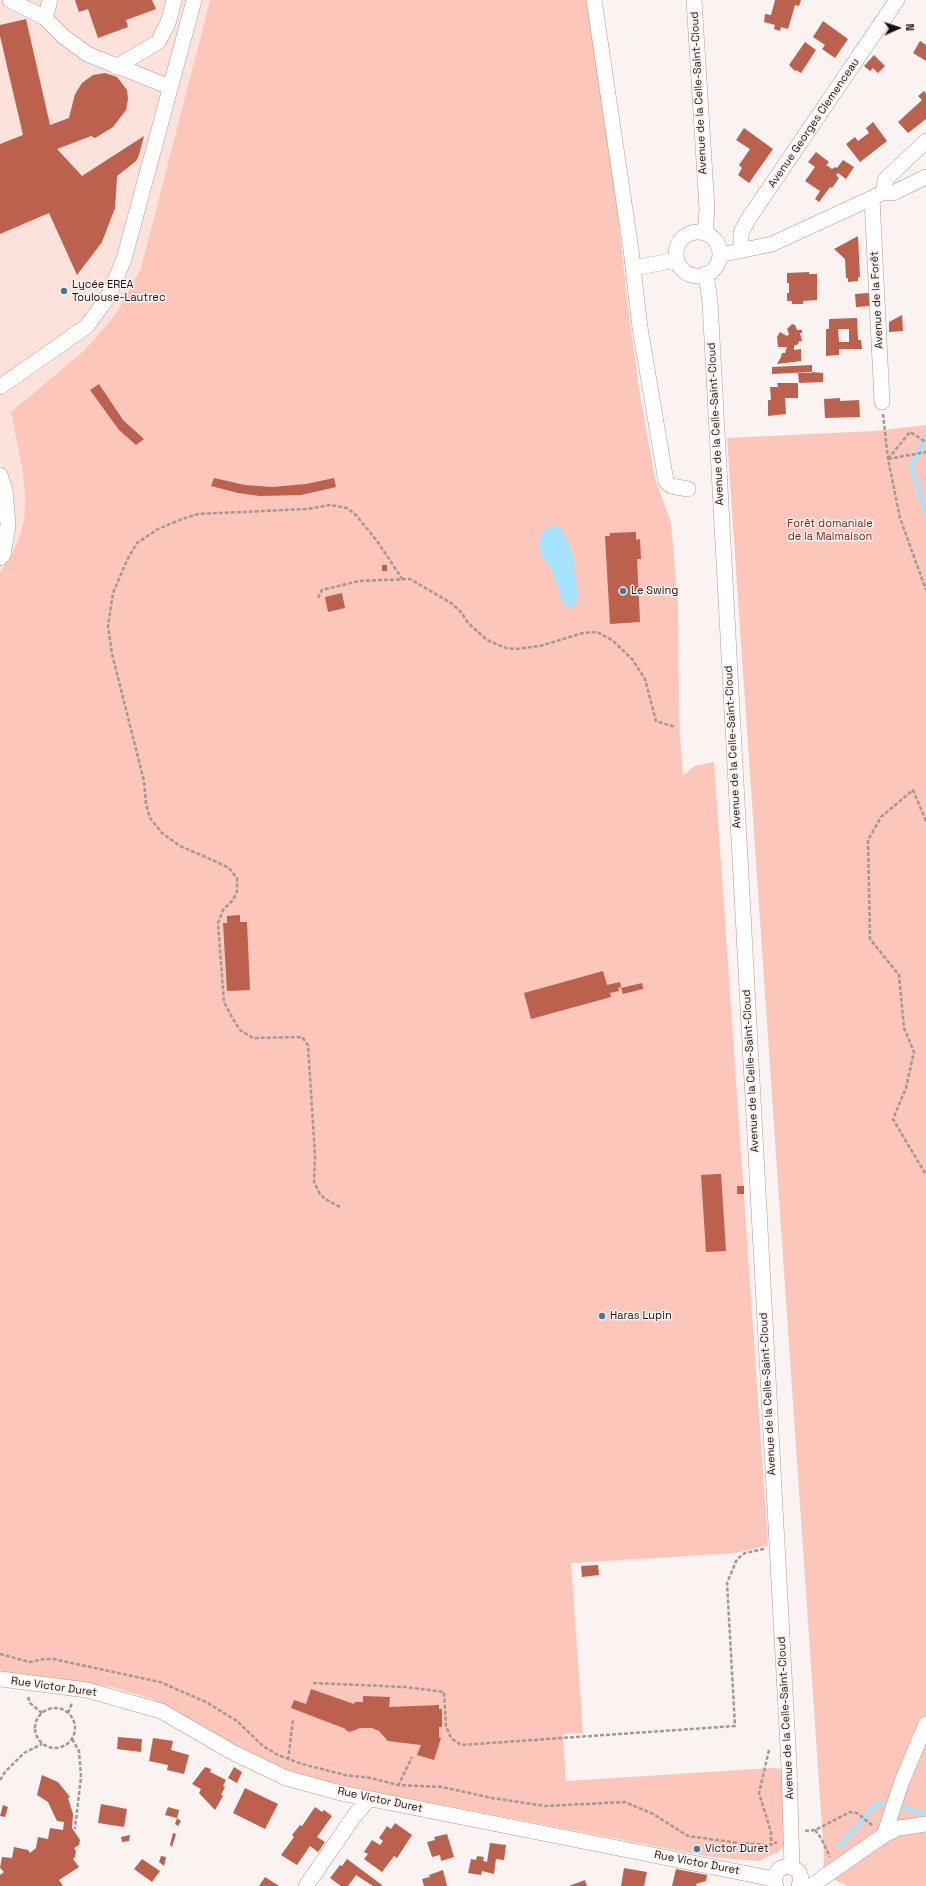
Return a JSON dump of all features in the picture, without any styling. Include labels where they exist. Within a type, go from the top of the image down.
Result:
[{"type":"street","points":[[10,0],[45,18],[64,37],[87,54],[116,67],[170,87]]},
{"type":"street","points":[[45,18],[50,0]]},
{"type":"street","points":[[116,67],[158,42],[168,23],[174,0]]},
{"type":"street","points":[[0,387],[87,326],[108,297],[124,259],[194,0]]},
{"type":"street","points":[[594,0],[633,268],[640,328],[666,481],[671,486],[688,489]]},
{"type":"street","name":"Avenue de la Celle-Saint-Cloud","points":[[694,0],[707,209],[705,233]]},
{"type":"street","name":"Avenue Georges Clemenceau","points":[[741,250],[741,232],[749,218],[897,0]]},
{"type":"street","points":[[168,23],[185,29]]},
{"type":"street","points":[[878,195],[885,180],[926,141]]},
{"type":"street","points":[[720,255],[772,244],[878,195],[893,193],[926,177]]},
{"type":"street","name":"Avenue de la Forêt","points":[[878,195],[882,402]]},
{"type":"street","points":[[696,232],[705,233],[713,238],[719,246],[720,255],[716,266],[706,274],[698,276],[689,274],[681,268],[677,260],[676,251],[680,242],[687,235],[696,232]]},
{"type":"street","points":[[633,268],[677,260]]},
{"type":"street","name":"Avenue de la Celle-Saint-Cloud","points":[[706,274],[710,302],[777,1548],[792,1867]]},
{"type":"street","points":[[0,475],[5,490],[8,525],[3,555],[0,558]]},
{"type":"street","name":"Rue Victor Duret","points":[[0,1679],[87,1690],[161,1711],[232,1752],[286,1778],[369,1799],[775,1882]]},
{"type":"street","points":[[884,1835],[902,1781],[926,1724]]},
{"type":"street","points":[[306,1886],[355,1815],[369,1799]]},
{"type":"street","points":[[775,1882],[779,1869],[787,1866],[792,1867],[800,1875],[803,1886],[835,1870],[884,1835],[899,1828],[926,1824]]},
{"type":"path","points":[[882,402],[888,459],[900,518],[926,590]]},
{"type":"path","points":[[888,459],[910,432],[926,442]]},
{"type":"path","points":[[888,459],[926,452]]},
{"type":"path","points":[[340,1207],[324,1199],[314,1182],[314,1141],[308,1045],[302,1037],[253,1038],[240,1030],[232,1019],[224,1002],[218,923],[223,910],[233,900],[238,891],[236,878],[229,868],[180,846],[162,833],[150,818],[146,804],[144,781],[112,654],[108,626],[113,593],[127,560],[137,544],[158,529],[198,514],[306,509],[330,505],[347,508],[356,515],[377,541],[403,580]]},
{"type":"path","points":[[318,598],[322,590],[359,580],[410,579],[451,603],[461,612],[468,623],[487,640],[506,648],[515,649],[540,646],[583,633],[597,632],[612,640],[632,659],[645,679],[656,721],[675,727]]},
{"type":"path","points":[[926,821],[913,790],[881,817],[868,840],[870,940],[899,976],[904,1028],[914,1052],[906,1088],[893,1119],[926,1175]]},
{"type":"path","points":[[313,1683],[405,1687],[444,1692],[446,1726],[451,1738],[461,1745],[735,1726],[727,1584],[737,1559],[745,1553],[758,1549],[777,1548]]},
{"type":"path","points":[[0,1654],[30,1662],[53,1659],[160,1682],[212,1706],[237,1721],[271,1752],[288,1760],[345,1775],[371,1778],[398,1785],[442,1787],[492,1798],[545,1806],[625,1802],[653,1814],[688,1836],[739,1844],[771,1845],[791,1833],[815,1830],[850,1812],[857,1812],[871,1824]]},
{"type":"path","points":[[28,1683],[27,1696],[30,1703],[42,1713]]},
{"type":"path","points":[[54,1708],[66,1712],[74,1721],[75,1733],[72,1739],[64,1747],[46,1747],[37,1738],[35,1724],[42,1713],[54,1708]]},
{"type":"path","points":[[286,1778],[293,1720]]},
{"type":"path","points":[[72,1739],[79,1751],[82,1777],[75,1829]]},
{"type":"path","points":[[0,1780],[5,1772],[24,1753],[42,1744]]},
{"type":"path","points":[[769,1750],[759,1793],[771,1832],[771,1845]]},
{"type":"path","points":[[392,1803],[398,1785],[412,1757]]},
{"type":"path","points":[[815,1830],[821,1838],[835,1870]]},
{"type":"shaded area","name":"Lycée EREA Toulouse-Lautrec","points":[[0,0],[210,0],[141,268],[116,314],[85,351],[11,412],[23,473],[25,496],[24,521],[18,541],[9,560],[0,572]]},
{"type":"green space","points":[[210,0],[595,0],[627,299],[640,396],[655,478],[671,523],[678,604],[679,724],[683,776],[694,766],[714,762],[768,1545],[735,1553],[571,1563],[583,1733],[563,1734],[566,1781],[771,1768],[783,1769],[781,1770],[786,1844],[779,1851],[759,1861],[711,1857],[338,1785],[298,1775],[268,1765],[152,1699],[112,1687],[0,1674],[0,572],[9,560],[18,541],[24,521],[25,496],[23,473],[11,412],[85,350],[116,314],[141,268]]},
{"type":"green space","name":"Forêt domaniale de la Malmaison","points":[[926,425],[926,1886],[848,1886],[823,1874],[824,1856],[727,438],[875,431]]},
{"type":"water","points":[[555,525],[561,528],[572,551],[577,591],[577,599],[574,606],[568,607],[563,603],[550,566],[543,558],[539,549],[541,532]]},
{"type":"building","points":[[75,0],[152,0],[156,9],[126,20],[128,27],[98,38],[88,9],[79,12]]},
{"type":"building","points":[[775,0],[801,0],[799,6],[795,5],[788,29],[781,27],[780,31],[774,29],[775,25],[764,22],[765,14],[771,15]]},
{"type":"building","points":[[26,19],[50,125],[69,118],[75,94],[82,83],[93,75],[105,73],[117,77],[127,90],[128,99],[126,110],[113,127],[95,138],[91,136],[57,149],[82,176],[144,136],[136,161],[117,176],[115,208],[102,242],[77,275],[49,213],[0,234],[0,144],[23,135],[0,36],[0,25]]},
{"type":"building","points":[[823,21],[848,39],[835,58],[822,49],[825,45],[813,37]]},
{"type":"building","points":[[920,41],[926,45],[926,61],[913,53]]},
{"type":"building","points":[[805,42],[816,50],[801,73],[796,70],[795,71],[789,65]]},
{"type":"building","points":[[874,55],[885,66],[878,73],[873,68],[870,71],[864,66]]},
{"type":"building","points":[[924,91],[926,93],[926,119],[908,133],[898,122],[922,100],[918,96]]},
{"type":"building","points":[[873,122],[887,141],[860,162],[846,144],[855,137],[858,141],[869,133],[866,128]]},
{"type":"building","points":[[744,128],[773,149],[749,183],[738,175],[742,168],[739,165],[750,149],[736,140]]},
{"type":"building","points":[[816,152],[829,162],[826,165],[832,169],[835,167],[837,168],[843,160],[854,167],[846,179],[838,173],[836,175],[839,178],[819,202],[815,199],[820,191],[805,181],[815,167],[808,162]]},
{"type":"building","points":[[858,236],[860,277],[858,277],[858,281],[848,282],[848,278],[846,278],[845,259],[834,249]]},
{"type":"building","points":[[809,272],[809,274],[817,274],[817,300],[803,301],[803,304],[792,304],[792,301],[787,301],[789,283],[787,283],[787,273]]},
{"type":"building","points":[[869,293],[870,306],[856,307],[855,294]]},
{"type":"building","points":[[902,315],[903,331],[889,332],[889,322]]},
{"type":"building","points":[[857,318],[858,340],[861,340],[862,349],[839,349],[839,355],[826,356],[826,329],[829,329],[829,319]],"holes":[[[838,329],[849,329],[849,342],[839,342]]]},
{"type":"building","points":[[792,324],[795,325],[797,330],[802,330],[802,333],[800,333],[802,341],[799,341],[798,344],[794,346],[794,350],[801,349],[801,361],[777,364],[782,353],[785,353],[787,347],[778,347],[777,337],[780,332],[787,336],[789,334],[787,329]]},
{"type":"building","points":[[812,365],[812,372],[772,374],[772,367]]},
{"type":"building","points":[[798,373],[823,373],[823,382],[799,383]]},
{"type":"building","points":[[777,383],[798,383],[798,398],[785,398],[786,414],[768,416],[768,400],[771,400],[770,387],[778,387]]},
{"type":"building","points":[[99,384],[123,420],[144,439],[136,445],[119,430],[90,390]]},
{"type":"building","points":[[840,398],[840,401],[859,400],[860,417],[825,418],[824,399]]},
{"type":"building","points":[[214,478],[245,485],[272,487],[306,484],[334,478],[336,487],[301,495],[260,496],[238,493],[211,486]]},
{"type":"building","name":"Le Swing","points":[[636,532],[636,540],[640,539],[641,559],[637,559],[640,622],[610,624],[605,536],[610,536],[610,533]]},
{"type":"building","points":[[382,565],[387,565],[387,571],[382,571]]},
{"type":"building","points":[[342,593],[345,608],[328,612],[325,597]]},
{"type":"building","points":[[240,915],[240,922],[247,922],[250,990],[227,991],[223,923],[227,923],[227,916]]},
{"type":"building","points":[[603,971],[607,985],[620,982],[621,987],[618,988],[619,991],[610,993],[611,997],[531,1019],[524,993]]},
{"type":"building","points":[[642,983],[643,989],[623,994],[621,988]]},
{"type":"building","points":[[721,1174],[726,1251],[706,1252],[701,1175]]},
{"type":"building","points":[[737,1186],[744,1186],[744,1194],[737,1194]]},
{"type":"building","points":[[598,1565],[599,1575],[582,1577],[581,1566]]},
{"type":"building","points":[[311,1689],[354,1704],[355,1702],[363,1702],[363,1696],[390,1697],[389,1707],[439,1705],[439,1709],[442,1709],[442,1727],[439,1727],[439,1737],[441,1738],[434,1760],[417,1755],[421,1745],[388,1741],[379,1731],[372,1728],[360,1728],[350,1732],[345,1730],[346,1729],[291,1708],[294,1700],[306,1704]]},
{"type":"building","points":[[118,1737],[142,1739],[141,1752],[117,1749]]},
{"type":"building","points":[[153,1738],[173,1741],[171,1750],[189,1755],[184,1774],[167,1770],[168,1765],[149,1761]]},
{"type":"building","points":[[205,1767],[211,1769],[210,1772],[226,1780],[223,1786],[225,1787],[221,1795],[223,1796],[215,1810],[199,1793],[201,1789],[192,1784]]},
{"type":"building","points":[[234,1767],[242,1772],[237,1783],[228,1778]]},
{"type":"building","points":[[42,1775],[58,1782],[70,1797],[68,1798],[73,1814],[72,1828],[80,1840],[79,1845],[74,1848],[76,1851],[73,1859],[79,1867],[59,1880],[63,1886],[0,1886],[0,1875],[4,1872],[0,1868],[2,1857],[12,1858],[14,1847],[28,1850],[30,1853],[36,1848],[38,1837],[48,1839],[50,1828],[63,1830],[64,1822],[57,1821],[48,1802],[37,1795]]},
{"type":"building","points":[[245,1788],[278,1804],[265,1829],[233,1813]]},
{"type":"building","points":[[101,1804],[127,1809],[124,1827],[98,1823]]},
{"type":"building","points":[[3,1805],[8,1807],[5,1817],[0,1816]]},
{"type":"building","points":[[168,1807],[179,1810],[177,1818],[165,1815]]},
{"type":"building","points":[[315,1807],[322,1812],[324,1810],[332,1816],[317,1837],[325,1842],[318,1852],[310,1846],[297,1865],[281,1855],[294,1837],[292,1835],[300,1825],[302,1826]]},
{"type":"building","points":[[177,1818],[181,1821],[178,1826],[175,1824]]},
{"type":"building","points":[[395,1823],[412,1835],[397,1858],[394,1856],[382,1872],[364,1859],[368,1854],[364,1852],[372,1840],[380,1845],[383,1841],[379,1838],[387,1826],[391,1829]]},
{"type":"building","points":[[173,1833],[176,1834],[172,1847],[170,1845]]},
{"type":"building","points":[[447,1834],[454,1857],[441,1861],[440,1855],[432,1857],[427,1842],[435,1840],[434,1837]]},
{"type":"building","points":[[130,1835],[129,1841],[122,1842],[121,1837]]},
{"type":"building","points":[[490,1843],[506,1845],[504,1860],[496,1859],[494,1874],[482,1871],[481,1875],[468,1873],[471,1859],[476,1860],[477,1856],[484,1857],[483,1861],[487,1862]]},
{"type":"building","points":[[161,1856],[166,1857],[164,1866],[159,1862]]},
{"type":"building","points":[[142,1859],[160,1871],[152,1882],[134,1869]]},
{"type":"building","points":[[347,1859],[382,1885],[373,1886],[356,1875],[348,1886],[341,1886],[330,1878],[340,1865],[342,1866]]},
{"type":"building","points":[[624,1868],[647,1872],[644,1886],[621,1886]]},
{"type":"building","points":[[676,1869],[707,1875],[706,1881],[696,1884],[697,1886],[672,1886]]},
{"type":"building","points":[[443,1870],[447,1886],[424,1886],[422,1879],[430,1877],[429,1875]]},
{"type":"building","points":[[265,1877],[279,1886],[259,1886]]},
{"type":"building","points":[[585,1880],[587,1886],[569,1886]]},
{"type":"waterway","points":[[926,436],[911,466],[926,514]]},
{"type":"waterway","points":[[839,1846],[875,1805],[885,1803],[907,1808],[926,1815]]},
{"type":"place","name":"Lycée EREA Toulouse-Lautrec","points":[[64,291]]},
{"type":"place","name":"Le Swing","points":[[623,591]]},
{"type":"place","name":"Haras Lupin","points":[[602,1316]]},
{"type":"place","name":"Victor Duret","points":[[697,1849]]}]
